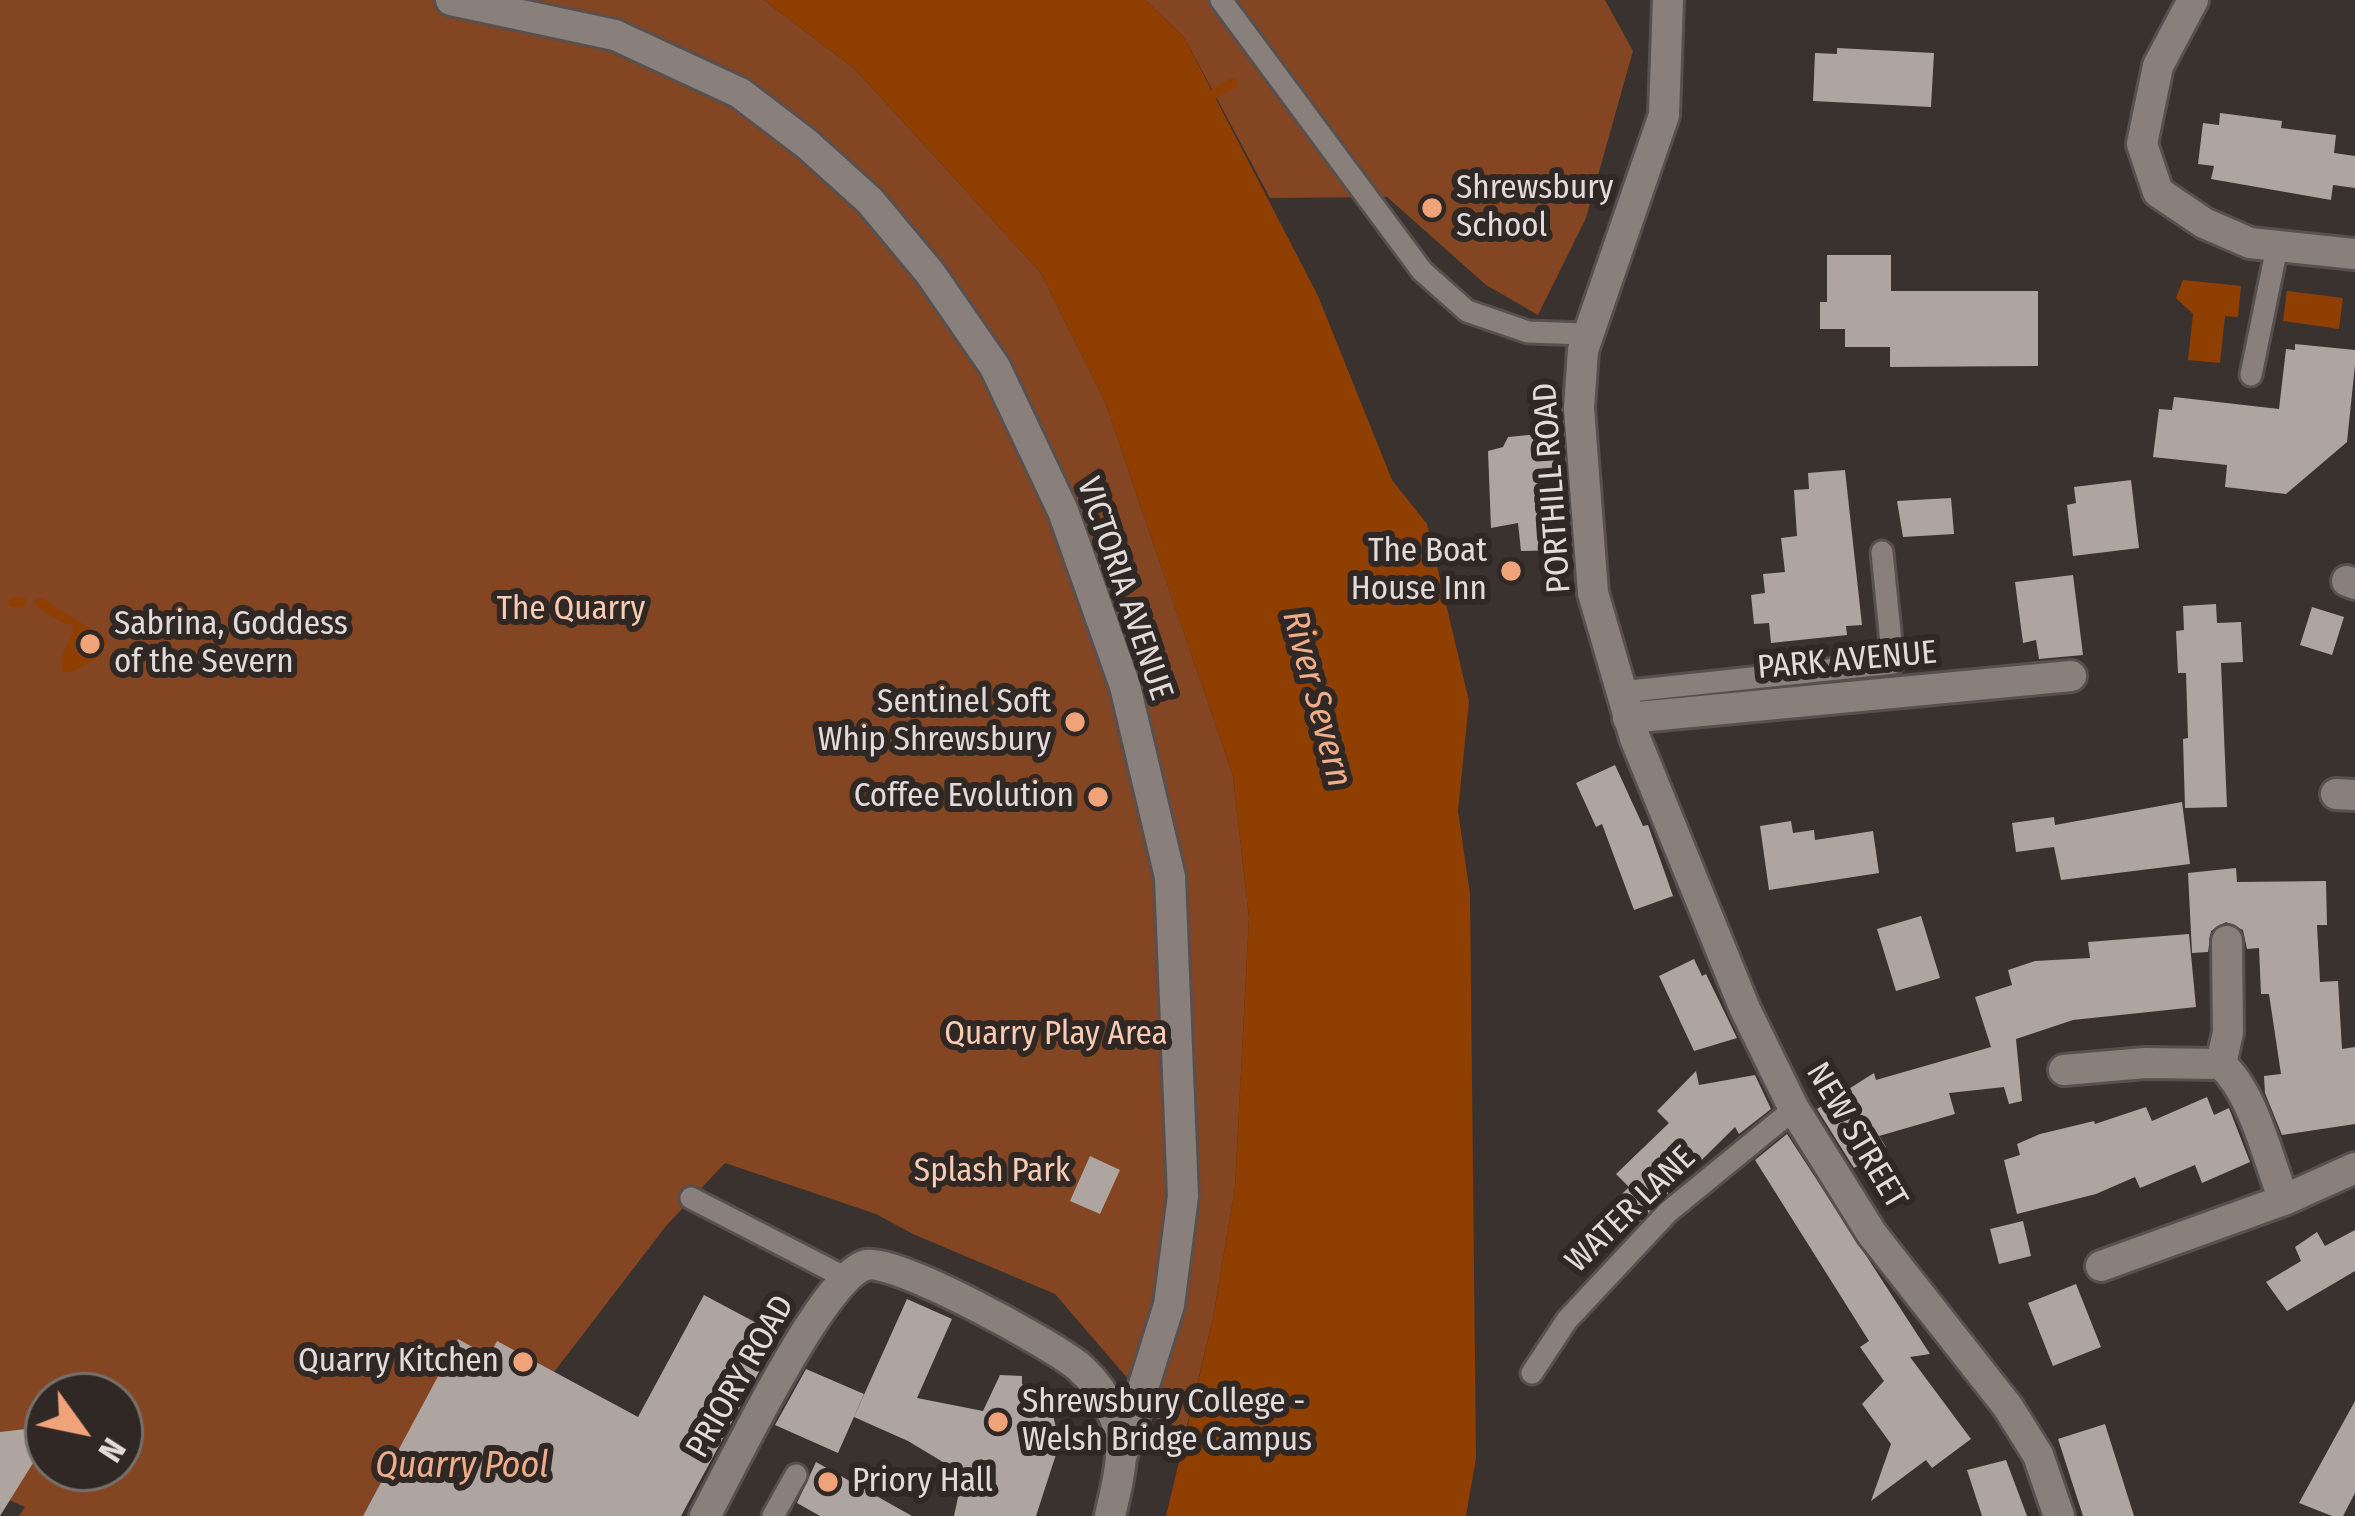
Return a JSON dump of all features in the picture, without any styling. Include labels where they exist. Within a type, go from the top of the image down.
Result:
[{"type":"street","name":"VICTORIA AVENUE","points":[[451,0],[615,35],[740,93],[807,144],[870,201],[930,273],[995,367],[1063,511],[1125,686],[1170,877],[1183,1196],[1168,1305],[1123,1452],[1110,1516]]},
{"type":"street","name":"PORTHILL ROAD","points":[[1645,762],[1593,593],[1579,408],[1586,334],[1664,115],[1668,0]]},
{"type":"street","points":[[2193,0],[2158,66],[2142,144],[2158,192],[2204,223],[2250,243],[2355,254]]},
{"type":"street","name":"PARK AVENUE","points":[[1625,705],[2071,676]]},
{"type":"street","name":"NEW STREET","points":[[1645,762],[1745,1009],[1794,1109],[1873,1234],[2008,1407],[2038,1455],[2060,1516]]},
{"type":"street","points":[[2221,1064],[2228,1032],[2227,940]]},
{"type":"street","points":[[2065,1070],[2145,1063],[2221,1064],[2247,1099],[2284,1200]]},
{"type":"street","points":[[2101,1266],[2284,1200],[2355,1168]]},
{"type":"street","points":[[844,1277],[868,1264],[890,1267],[1078,1366],[1101,1390],[1116,1420],[1123,1452]]},
{"type":"street","name":"PRIORY ROAD","points":[[705,1516],[815,1316],[844,1277]]},
{"type":"lane","points":[[1221,0],[1422,271],[1467,310],[1528,332],[1586,334]]},
{"type":"lane","points":[[2251,375],[2277,247]]},
{"type":"lane","points":[[1625,705],[1893,663],[1882,552]]},
{"type":"lane","name":"WATER LANE","points":[[1532,1373],[1567,1320],[1669,1212],[1794,1109]]},
{"type":"lane","points":[[692,1198],[844,1277]]},
{"type":"lane","points":[[773,1516],[796,1475]]},
{"type":"green space","name":"The Quarry","points":[[0,0],[764,0],[855,69],[1041,273],[1105,402],[1233,776],[1249,918],[1235,1188],[1213,1319],[1186,1430],[1150,1416],[1142,1395],[1055,1294],[876,1214],[725,1163],[666,1226],[554,1372],[489,1356],[459,1340],[363,1516],[19,1516],[25,1507],[0,1496]]},
{"type":"green space","name":"Shrewsbury School","points":[[1145,0],[1605,0],[1633,51],[1586,218],[1538,315],[1486,285],[1387,197],[1270,198],[1184,37]]},
{"type":"water","name":"River Severn","points":[[764,0],[1145,0],[1184,37],[1318,296],[1392,480],[1427,524],[1469,701],[1458,811],[1470,894],[1476,1458],[1466,1516],[1166,1516],[1213,1319],[1235,1188],[1249,918],[1233,776],[1105,402],[1041,273],[855,69]]},
{"type":"water","points":[[2183,280],[2241,286],[2238,317],[2225,316],[2220,363],[2188,360],[2193,314],[2176,298]]},
{"type":"water","points":[[2287,291],[2343,298],[2339,329],[2283,321]]},
{"type":"water","points":[[68,615],[107,639],[91,662],[63,673],[61,660],[74,626],[65,621]]},
{"type":"building","points":[[1837,48],[1934,53],[1931,107],[1813,101],[1815,53],[1837,54]]},
{"type":"building","points":[[2220,113],[2282,121],[2281,128],[2336,135],[2334,153],[2355,156],[2355,188],[2333,185],[2331,200],[2211,179],[2214,166],[2198,164],[2203,123],[2219,125]]},
{"type":"building","points":[[1827,255],[1891,255],[1891,291],[2038,291],[2038,366],[1890,367],[1890,347],[1845,347],[1845,329],[1820,329],[1820,302],[1827,302]]},
{"type":"building","points":[[2295,344],[2355,350],[2355,365],[2347,442],[2286,494],[2225,487],[2227,465],[2153,457],[2159,409],[2172,410],[2174,397],[2279,409],[2286,349],[2295,350]]},
{"type":"building","points":[[1559,432],[1570,550],[1521,551],[1518,523],[1491,528],[1488,451],[1503,447],[1508,437]]},
{"type":"building","points":[[1845,470],[1862,625],[1846,626],[1847,635],[1771,643],[1769,623],[1754,624],[1751,595],[1765,593],[1763,574],[1785,572],[1781,538],[1797,536],[1794,490],[1809,489],[1808,473]]},
{"type":"building","points":[[2131,480],[2139,548],[2073,556],[2067,505],[2076,503],[2074,487]]},
{"type":"building","points":[[1951,498],[1954,534],[1903,537],[1897,501]]},
{"type":"building","points":[[2073,575],[2083,655],[2039,659],[2036,640],[2023,643],[2015,582]]},
{"type":"building","points":[[2216,604],[2217,623],[2241,622],[2243,662],[2221,663],[2227,807],[2185,808],[2186,673],[2178,673],[2176,631],[2184,630],[2183,606]]},
{"type":"building","points":[[2312,607],[2344,617],[2332,655],[2300,645]]},
{"type":"building","points":[[1615,765],[1643,826],[1648,825],[1673,896],[1634,910],[1602,824],[1596,827],[1576,783]]},
{"type":"building","points":[[2182,802],[2190,864],[2061,880],[2054,847],[2016,852],[2012,823],[2054,817],[2055,825]]},
{"type":"building","points":[[1791,821],[1793,833],[1814,830],[1815,840],[1873,831],[1879,873],[1769,890],[1760,826]]},
{"type":"building","points":[[2236,868],[2237,882],[2326,881],[2327,925],[2317,925],[2320,982],[2338,981],[2342,1049],[2355,1047],[2355,1124],[2282,1135],[2265,1093],[2264,1076],[2281,1074],[2269,994],[2261,994],[2259,948],[2247,949],[2243,930],[2226,922],[2211,931],[2208,952],[2192,953],[2188,873]]},
{"type":"building","points":[[1921,916],[1940,978],[1896,991],[1877,929]]},
{"type":"building","points":[[2189,934],[2196,1007],[2073,1020],[2016,1039],[2022,1101],[2009,1104],[2004,1087],[1949,1093],[1955,1114],[1879,1136],[1886,1147],[1854,1168],[1817,1109],[1874,1073],[1876,1080],[1991,1047],[1975,997],[2012,985],[2008,970],[2035,961],[2090,958],[2088,942]]},
{"type":"building","points":[[1694,959],[1737,1038],[1694,1051],[1659,976]]},
{"type":"building","points":[[1696,1071],[1699,1085],[1755,1075],[1771,1109],[1739,1134],[1735,1127],[1624,1237],[1602,1214],[1629,1187],[1616,1174],[1669,1123],[1657,1111]]},
{"type":"building","points":[[2207,1097],[2214,1115],[2229,1108],[2250,1162],[2202,1183],[2195,1165],[2140,1188],[2135,1177],[2096,1194],[2017,1214],[2004,1160],[2020,1155],[2017,1144],[2146,1107],[2152,1121]]},
{"type":"building","points":[[1787,1134],[1930,1354],[1910,1357],[1971,1439],[1932,1468],[1926,1460],[1871,1501],[1891,1444],[1862,1404],[1884,1381],[1860,1347],[1869,1341],[1755,1160]]},
{"type":"building","points":[[1090,1156],[1120,1170],[1100,1214],[1070,1201]]},
{"type":"building","points":[[2023,1221],[2031,1256],[1999,1264],[1990,1229]]},
{"type":"building","points":[[2355,1230],[2355,1271],[2287,1311],[2266,1282],[2301,1261],[2295,1247],[2317,1232],[2325,1246]]},
{"type":"building","points":[[2076,1284],[2101,1347],[2053,1366],[2028,1303]]},
{"type":"building","points":[[704,1295],[779,1335],[681,1516],[363,1516],[458,1339],[489,1356],[497,1341],[638,1417]]},
{"type":"building","points":[[907,1299],[952,1319],[917,1398],[983,1411],[1000,1375],[1022,1376],[1022,1384],[1043,1404],[1050,1403],[1062,1436],[1036,1516],[954,1516],[963,1474],[908,1441],[854,1417]]},
{"type":"building","points":[[806,1369],[864,1394],[838,1453],[775,1425]]},
{"type":"building","points":[[2355,1401],[2355,1493],[2343,1516],[2332,1516],[2299,1503]]},
{"type":"building","points":[[2105,1424],[2134,1516],[2083,1516],[2058,1439]]},
{"type":"building","points":[[24,1429],[24,1478],[0,1516],[0,1432]]},
{"type":"building","points":[[2006,1460],[2027,1516],[1982,1516],[1967,1470]]},
{"type":"building","name":"Priory Hall","points":[[816,1462],[912,1516],[820,1516],[797,1503]]},
{"type":"waterway","points":[[1205,99],[1233,83]]},
{"type":"waterway","points":[[13,602],[22,602]]},
{"type":"waterway","points":[[40,603],[66,619]]},
{"type":"place","name":"Shrewsbury School","points":[[1432,208]]},
{"type":"place","name":"The Boat House Inn","points":[[1511,571]]},
{"type":"place","name":"Sabrina, Goddess of the Severn","points":[[90,644]]},
{"type":"place","name":"Sentinel Soft Whip Shrewsbury","points":[[1075,722]]},
{"type":"place","name":"Coffee Evolution","points":[[1098,797]]},
{"type":"place","name":"Quarry Kitchen","points":[[523,1362]]},
{"type":"place","name":"Shrewsbury College - Welsh Bridge Campus","points":[[998,1422]]},
{"type":"place","name":"Priory Hall","points":[[828,1482]]},
{"type":"park label","name":"Quarry Play Area","points":[[1056,1035]]},
{"type":"park label","name":"Splash Park","points":[[992,1172]]},
{"type":"water label","name":"Quarry Pool","points":[[462,1467]]}]
